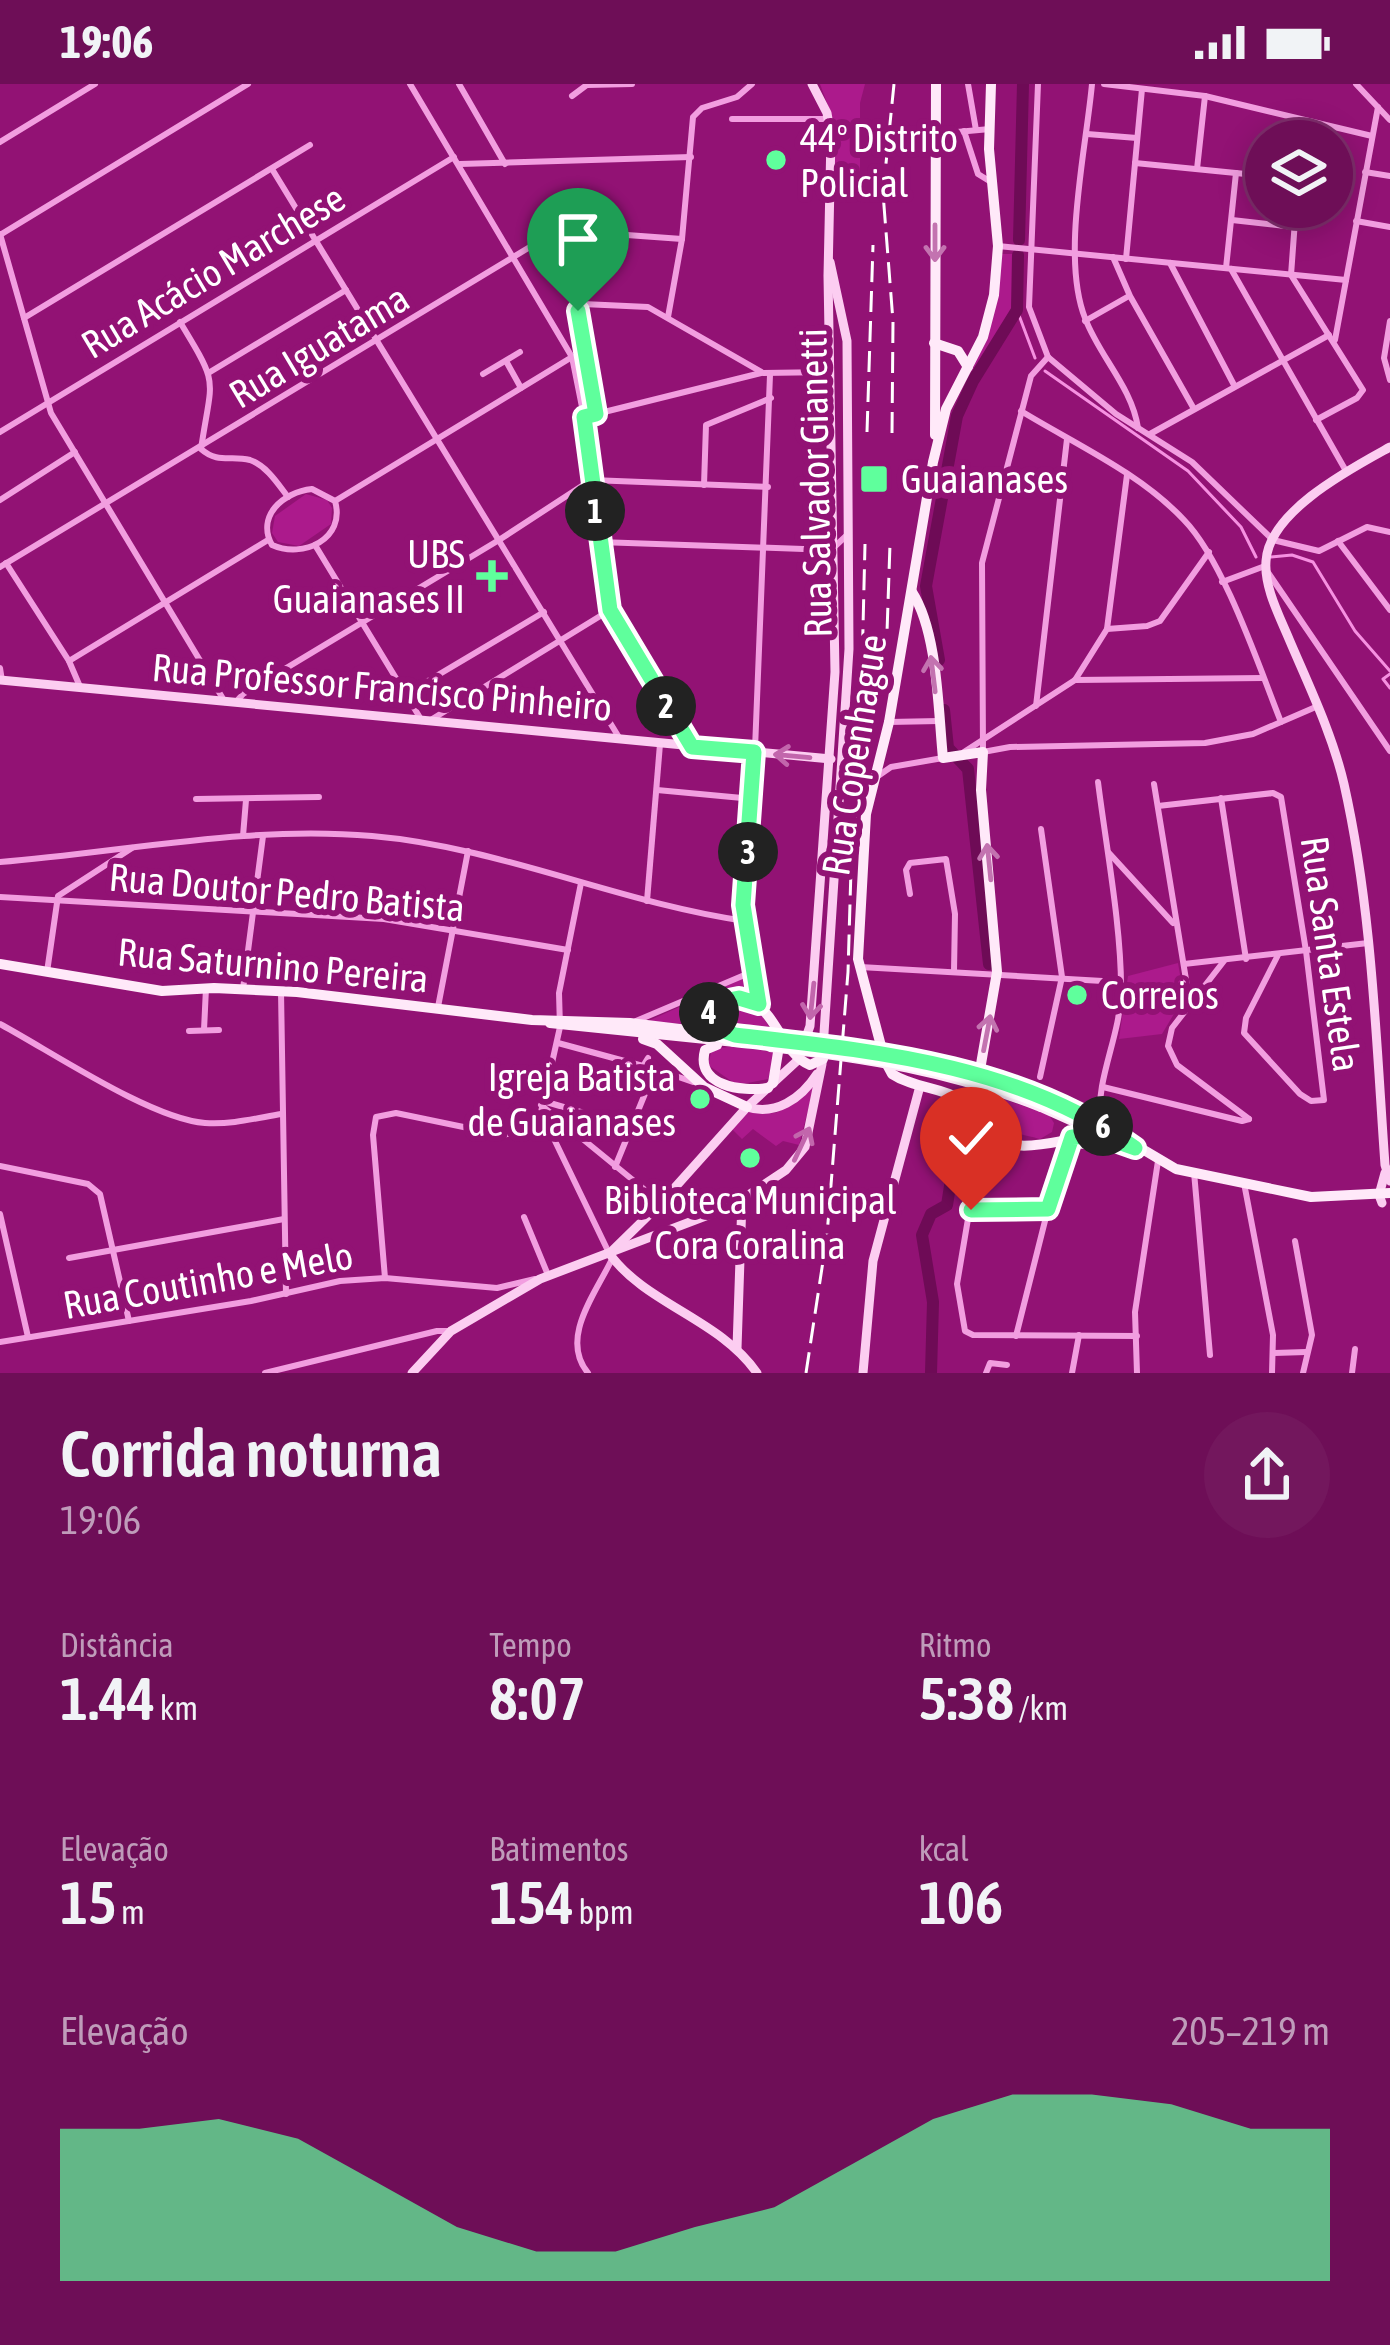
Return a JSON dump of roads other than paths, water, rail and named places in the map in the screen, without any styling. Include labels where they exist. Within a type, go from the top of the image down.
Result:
[{"type":"main road","name":"Rua Salvador Gianetti","points":[[798,1060],[812,1008],[835,672],[829,119],[812,84]]},
{"type":"main road","points":[[933,463],[936,84]]},
{"type":"main road","points":[[933,463],[946,409],[987,323],[1005,246],[983,129],[991,84]]},
{"type":"main road","name":"Rua Salvador Gianetti","points":[[412,1373],[451,1331],[544,1277],[611,1256],[742,1200],[802,1154],[822,1061],[847,692],[849,381],[845,324],[830,262]]},
{"type":"main road","points":[[934,343],[963,355],[968,367]]},
{"type":"main road","points":[[936,359],[950,347]]},
{"type":"main road","points":[[832,372],[849,381]]},
{"type":"main road","points":[[935,380],[945,387],[957,386]]},
{"type":"main road","points":[[1042,1102],[1158,1161],[1194,1172],[1311,1197],[1386,1200],[1368,943],[1343,781],[1266,563],[1273,540],[1310,495],[1390,448]]},
{"type":"main road","name":"Rua Copenhague","points":[[920,1086],[887,1068],[860,967],[863,844],[872,781],[889,722],[933,463]]},
{"type":"main road","points":[[913,592],[928,637],[939,722],[952,756],[983,745],[982,790],[998,973],[973,1110]]},
{"type":"main road","name":"Rua Professor Francisco Pinheiro","points":[[1,680],[831,759]]},
{"type":"main road","name":"Rua Saturnino Pereira","points":[[0,964],[162,991],[281,991],[912,1058],[985,1077],[1042,1102]]},
{"type":"main road","points":[[735,1039],[711,1026],[710,1008],[728,998],[759,1004],[798,1060],[810,1065],[822,1061]]},
{"type":"main road","points":[[630,1028],[704,1087],[765,1112],[810,1084],[822,1061]]},
{"type":"main road","points":[[771,1085],[779,1063],[779,1031]]},
{"type":"main road","points":[[735,1039],[704,1050],[706,1073],[738,1090],[771,1085]]},
{"type":"main road","points":[[757,1373],[736,1348],[611,1256],[747,1107],[798,1060]]},
{"type":"main road","points":[[862,1373],[873,1261],[920,1086],[957,1096],[976,1093]]},
{"type":"main road","points":[[957,1096],[973,1110],[981,1129],[1028,1146],[1101,1130]]},
{"type":"main road","points":[[1042,1102],[1078,1112],[1101,1130]]},
{"type":"main road","points":[[1047,1145],[1058,1132],[1054,1112]]},
{"type":"main road","points":[[1386,1168],[1390,1181]]},
{"type":"main road","points":[[736,1348],[742,1200]]},
{"type":"street","points":[[0,142],[95,84]]},
{"type":"street","points":[[248,84],[0,234],[47,404],[230,702],[591,480],[768,487]]},
{"type":"street","points":[[410,84],[572,356],[610,610],[692,747]]},
{"type":"street","points":[[459,84],[505,164]]},
{"type":"street","points":[[572,96],[588,84],[632,84]]},
{"type":"street","points":[[668,317],[696,111],[730,101],[752,84]]},
{"type":"street","points":[[935,134],[983,129],[968,84]]},
{"type":"street","points":[[1038,84],[1030,317],[1046,359],[1192,462],[1273,540],[1314,551],[1366,527],[1390,532]]},
{"type":"street","points":[[1092,84],[1074,253],[1076,283],[1085,321],[1132,404],[1138,428]]},
{"type":"street","points":[[1104,84],[1204,96],[1372,136]]},
{"type":"street","points":[[1356,84],[1390,120]]},
{"type":"street","points":[[1366,94],[1370,84]]},
{"type":"street","points":[[1126,259],[1146,87]]},
{"type":"street","points":[[1197,169],[1204,96]]},
{"type":"street","points":[[1332,339],[1378,106]]},
{"type":"street","points":[[732,119],[829,119]]},
{"type":"street","points":[[964,131],[978,174],[991,182]]},
{"type":"street","points":[[1087,134],[1137,138]]},
{"type":"street","points":[[24,318],[310,145]]},
{"type":"street","points":[[456,161],[505,164],[691,157]]},
{"type":"street","name":"Rua Acácio Marchese","points":[[0,432],[317,239],[456,161]]},
{"type":"street","points":[[1135,163],[1245,174]]},
{"type":"street","points":[[272,169],[621,740]]},
{"type":"street","points":[[1365,172],[1390,176]]},
{"type":"street","points":[[1235,173],[1228,268],[1346,471]]},
{"type":"street","points":[[1231,220],[1245,222]]},
{"type":"street","points":[[1356,221],[1390,227]]},
{"type":"street","name":"Rua Iguatama","points":[[3,565],[568,228],[682,239]]},
{"type":"street","points":[[1294,228],[1291,275],[1362,388],[1361,395],[1316,420]]},
{"type":"street","points":[[1005,246],[1346,280]]},
{"type":"street","points":[[1113,257],[1194,409]]},
{"type":"street","points":[[1170,263],[1234,385]]},
{"type":"street","points":[[210,372],[346,290]]},
{"type":"street","points":[[1085,321],[1130,296]]},
{"type":"street","points":[[596,414],[582,350],[579,305],[637,304],[767,374]]},
{"type":"street","points":[[180,322],[210,372],[212,398],[201,448],[215,459],[244,459],[261,466],[288,497]]},
{"type":"street","points":[[1389,327],[1384,358],[1390,380]]},
{"type":"street","points":[[1150,434],[1281,360],[1332,339]]},
{"type":"street","points":[[483,374],[520,352]]},
{"type":"street","points":[[335,501],[572,356]]},
{"type":"street","points":[[983,745],[982,563],[1021,411],[1035,368],[1046,359]]},
{"type":"street","points":[[506,361],[521,388]]},
{"type":"street","points":[[584,417],[711,382],[832,372]]},
{"type":"street","points":[[759,1004],[744,876],[753,799],[768,487],[767,374]]},
{"type":"street","points":[[704,485],[706,425],[770,398]]},
{"type":"street","points":[[1021,411],[1127,475],[1175,511],[1209,552],[1282,722]]},
{"type":"street","points":[[1036,706],[1067,439]]},
{"type":"street","points":[[0,500],[75,452]]},
{"type":"street","points":[[983,745],[993,732],[1075,680],[1107,629],[1127,475]]},
{"type":"street","points":[[268,540],[270,512],[288,497],[312,489],[335,501]]},
{"type":"street","points":[[268,540],[289,551],[315,545],[335,525],[335,501]]},
{"type":"street","points":[[599,542],[831,550],[846,536]]},
{"type":"street","points":[[69,661],[268,540]]},
{"type":"street","points":[[1338,541],[1390,610]]},
{"type":"street","points":[[315,545],[425,721],[610,610]]},
{"type":"street","points":[[1107,629],[1160,621],[1209,552]]},
{"type":"street","points":[[1222,582],[1266,563]]},
{"type":"street","points":[[3,565],[69,661],[81,688]]},
{"type":"street","points":[[1272,583],[1390,752]]},
{"type":"street","points":[[406,694],[544,612]]},
{"type":"street","points":[[0,668],[1,680]]},
{"type":"street","points":[[1075,680],[1263,678]]},
{"type":"street","points":[[983,745],[1205,742],[1253,734],[1318,706]]},
{"type":"street","points":[[889,722],[939,722]]},
{"type":"street","points":[[993,732],[998,748]]},
{"type":"street","points":[[647,901],[660,744]]},
{"type":"street","points":[[881,754],[891,767]]},
{"type":"street","points":[[872,781],[891,767],[952,756]]},
{"type":"street","points":[[1098,782],[1120,982],[1114,1042],[1100,1102],[1101,1130]]},
{"type":"street","points":[[1154,784],[1190,1004]]},
{"type":"street","points":[[657,790],[753,799]]},
{"type":"street","name":"Rua Santa Estela","points":[[1157,806],[1273,793],[1281,797],[1324,1100],[1311,1101],[1300,1094],[1244,1034],[1246,1018],[1278,955]]},
{"type":"street","points":[[196,799],[319,797]]},
{"type":"street","points":[[1221,798],[1246,958]]},
{"type":"street","points":[[243,836],[246,800]]},
{"type":"street","points":[[1040,1077],[1062,977],[1042,830]]},
{"type":"street","points":[[0,862],[243,836],[372,836],[468,851],[647,901],[746,921]]},
{"type":"street","points":[[243,989],[262,836]]},
{"type":"street","points":[[47,972],[56,901],[63,891],[135,846]]},
{"type":"street","points":[[1107,850],[1175,926]]},
{"type":"street","points":[[437,1009],[468,851]]},
{"type":"street","points":[[910,894],[906,870],[910,863],[946,859],[955,914],[954,970]]},
{"type":"street","points":[[581,884],[557,1042],[541,1103],[545,1126],[611,1256],[578,1330],[577,1356],[588,1373]]},
{"type":"street","name":"Rua Doutor Pedro Batista","points":[[0,897],[384,919],[568,950]]},
{"type":"street","points":[[1184,964],[1368,943]]},
{"type":"street","points":[[1103,1087],[1248,1121],[1245,1113],[1177,1066],[1167,1036],[1224,961]]},
{"type":"street","points":[[860,967],[1120,982]]},
{"type":"street","name":"Rua Saturnino Pereira","points":[[630,1028],[754,971]]},
{"type":"street","points":[[204,1030],[206,988]]},
{"type":"street","points":[[281,991],[286,1295]]},
{"type":"street","points":[[0,1024],[182,1119],[214,1123],[281,1114]]},
{"type":"street","points":[[189,1031],[219,1030]]},
{"type":"street","points":[[557,1042],[636,1065]]},
{"type":"street","points":[[615,1167],[651,1079],[667,1072],[704,1087]]},
{"type":"street","points":[[1078,1112],[1100,1102]]},
{"type":"street","points":[[541,1103],[632,1127]]},
{"type":"street","points":[[541,1103],[661,1203]]},
{"type":"street","points":[[385,1278],[373,1135],[376,1117],[396,1113],[502,1135],[545,1126]]},
{"type":"street","points":[[1016,1336],[1072,1137]]},
{"type":"street","points":[[1136,1373],[1135,1312],[1158,1161]]},
{"type":"street","points":[[0,1166],[95,1188],[105,1204],[129,1321]]},
{"type":"street","points":[[1194,1172],[1210,1355]]},
{"type":"street","points":[[1244,1183],[1274,1353],[1272,1373]]},
{"type":"street","points":[[1048,1209],[971,1210],[958,1270],[962,1325],[974,1335],[1137,1336]]},
{"type":"street","points":[[0,1214],[28,1337]]},
{"type":"street","points":[[524,1217],[544,1277]]},
{"type":"street","points":[[68,1258],[284,1219]]},
{"type":"street","points":[[1295,1241],[1312,1335],[1303,1373]]},
{"type":"street","name":"Rua Coutinho e Melo","points":[[0,1342],[286,1295],[340,1281],[385,1278],[497,1288],[544,1277]]},
{"type":"street","points":[[497,1288],[506,1300]]},
{"type":"street","points":[[266,1373],[451,1331]]},
{"type":"street","points":[[1072,1373],[1079,1335]]},
{"type":"street","points":[[1352,1373],[1355,1348]]},
{"type":"street","points":[[1274,1353],[1306,1352]]},
{"type":"street","points":[[986,1373],[990,1363],[1007,1365]]},
{"type":"waterway","points":[[1019,240],[1023,84]]},
{"type":"waterway","points":[[939,660],[926,586],[957,416],[1017,310],[1018,255]]},
{"type":"waterway","points":[[1017,310],[1035,358]]},
{"type":"waterway","points":[[1045,371],[1188,471],[1241,527],[1256,557]]},
{"type":"waterway","points":[[1271,557],[1292,555],[1313,562],[1355,631],[1390,671]]},
{"type":"waterway","points":[[1390,674],[1383,679],[1390,688]]},
{"type":"waterway","points":[[944,710],[948,748],[968,769],[989,964]]},
{"type":"waterway","points":[[931,1373],[933,1302],[922,1235],[931,1214],[947,1205],[962,1111]]},
{"type":"railway","points":[[892,433],[893,321],[883,193],[894,84]]},
{"type":"railway","points":[[867,432],[873,245]]},
{"type":"railway","points":[[857,740],[865,544]]},
{"type":"railway","points":[[806,1373],[827,1235],[848,972],[852,835],[886,662],[890,544]]},
{"type":"place","name":"44º Distrito Policial","points":[[776,160]]},
{"type":"place","name":"Guaianases","points":[[874,479]]},
{"type":"place","name":"UBS Guaianases II","points":[[492,576]]},
{"type":"place","name":"Correios","points":[[1077,995]]},
{"type":"place","name":"Igreja Batista de Guaianases","points":[[700,1099]]},
{"type":"place","name":"Biblioteca Municipal Cora Coralina","points":[[750,1158]]}]
